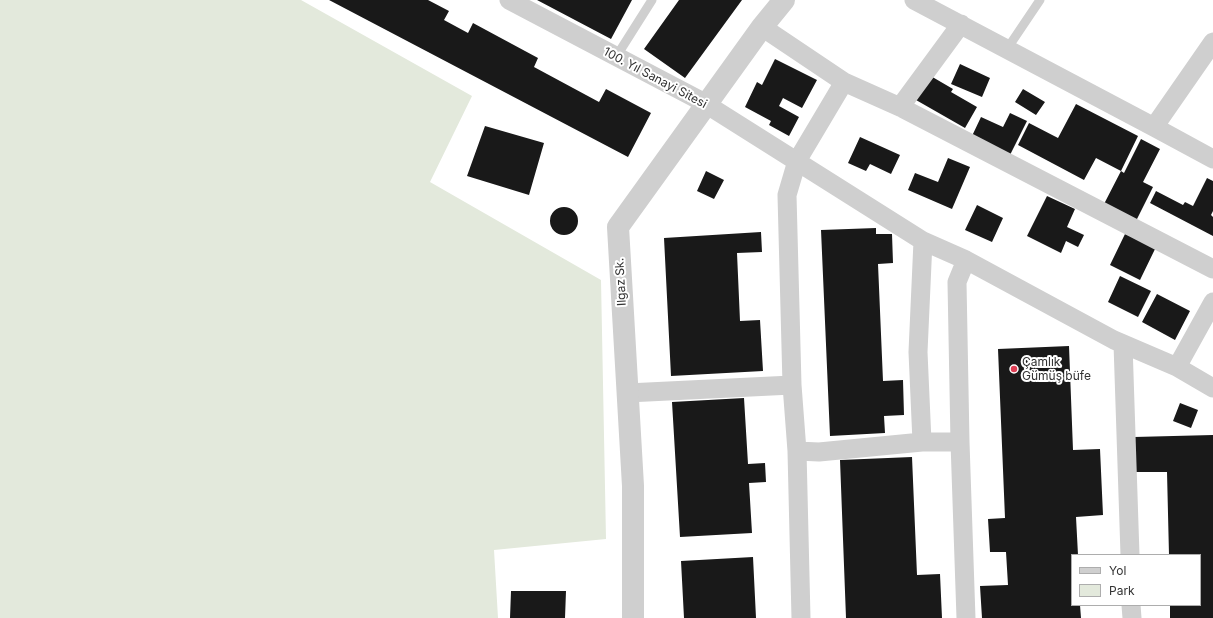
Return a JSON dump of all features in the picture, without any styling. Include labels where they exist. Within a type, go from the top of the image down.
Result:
[{"type":"street","name":"100. Yıl Sanayi Sitesi","points":[[509,0],[706,104],[923,242],[966,260],[1123,344],[1177,367],[1213,388]]},
{"type":"street","name":"Ilgaz Sk.","points":[[633,618],[633,486],[618,227],[762,27],[784,0]]},
{"type":"street","points":[[914,0],[1213,159]]},
{"type":"street","points":[[900,107],[961,24]]},
{"type":"street","points":[[762,27],[844,82],[900,107],[1213,269]]},
{"type":"street","points":[[1154,127],[1213,42]]},
{"type":"street","points":[[801,618],[797,451],[792,385],[787,195],[798,162],[844,82]]},
{"type":"street","points":[[922,442],[918,352],[923,242]]},
{"type":"street","points":[[966,260],[958,282],[960,442],[966,618]]},
{"type":"street","points":[[1177,367],[1213,302]]},
{"type":"street","points":[[1123,344],[1130,554]]},
{"type":"street","points":[[627,393],[792,385]]},
{"type":"street","points":[[797,451],[819,452],[922,442],[960,442]]},
{"type":"street","points":[[1131,606],[1132,618]]},
{"type":"lane","points":[[616,56],[652,0]]},
{"type":"lane","points":[[1007,49],[1040,0]]},
{"type":"green space","points":[[0,0],[301,0],[472,96],[430,182],[601,280],[606,539],[494,550],[498,618],[0,618]]},
{"type":"building","points":[[329,0],[428,0],[449,11],[444,20],[468,33],[473,23],[538,58],[534,67],[599,102],[606,89],[651,113],[628,157]]},
{"type":"building","points":[[537,0],[632,0],[611,39]]},
{"type":"building","points":[[679,0],[742,0],[685,78],[644,49]]},
{"type":"building","points":[[775,59],[817,80],[802,108],[783,98],[779,106],[799,117],[789,136],[769,125],[771,121],[745,107],[757,82],[762,85]]},
{"type":"building","points":[[960,64],[990,78],[982,97],[951,84]]},
{"type":"building","points":[[929,75],[953,89],[951,92],[977,107],[965,128],[916,100]]},
{"type":"building","points":[[1023,89],[1045,102],[1036,115],[1015,102]]},
{"type":"building","points":[[1076,104],[1138,136],[1121,171],[1096,158],[1084,180],[1018,145],[1029,123],[1058,138]]},
{"type":"building","points":[[1010,113],[1027,121],[1010,155],[972,136],[981,117],[1003,127]]},
{"type":"building","points":[[485,126],[544,143],[529,195],[467,176]]},
{"type":"building","points":[[860,137],[900,155],[891,174],[870,164],[866,171],[848,163]]},
{"type":"building","points":[[1141,139],[1160,149],[1143,182],[1153,187],[1136,221],[1104,204],[1121,171],[1124,173]]},
{"type":"building","points":[[948,158],[970,167],[952,209],[908,190],[915,173],[938,182]]},
{"type":"building","points":[[706,171],[724,180],[714,199],[697,191]]},
{"type":"building","points":[[1207,178],[1213,181],[1213,211],[1211,215],[1213,217],[1213,236],[1150,203],[1156,191],[1183,205],[1185,202],[1193,206]]},
{"type":"building","points":[[1047,196],[1075,209],[1067,227],[1084,235],[1078,247],[1066,241],[1061,253],[1027,236]]},
{"type":"building","points":[[977,205],[1003,218],[992,242],[965,230]]},
{"type":"building","points":[[564,207],[574,211],[578,221],[574,231],[564,235],[554,231],[550,221],[554,211]]},
{"type":"building","points":[[876,228],[876,234],[892,234],[893,263],[878,264],[883,381],[903,380],[904,415],[884,416],[885,433],[830,436],[821,230]]},
{"type":"building","points":[[761,232],[762,252],[737,253],[740,321],[760,320],[763,371],[671,376],[664,238]]},
{"type":"building","points":[[1125,234],[1156,247],[1140,280],[1110,265]]},
{"type":"building","points":[[1120,276],[1151,291],[1138,317],[1108,302]]},
{"type":"building","points":[[1157,294],[1190,311],[1175,340],[1142,322]]},
{"type":"building","points":[[1069,346],[1073,450],[1100,449],[1103,515],[1076,517],[1078,554],[1071,554],[1071,606],[1080,606],[1081,618],[982,618],[980,586],[1008,585],[1006,552],[990,552],[988,519],[1005,518],[998,349]]},
{"type":"building","points":[[744,398],[748,464],[765,463],[766,482],[749,483],[752,533],[680,537],[672,402]]},
{"type":"building","points":[[1180,403],[1198,410],[1191,428],[1173,421]]},
{"type":"building","points":[[1213,435],[1213,618],[1170,618],[1170,606],[1201,606],[1201,554],[1169,554],[1167,472],[1135,472],[1134,437]]},
{"type":"building","points":[[912,457],[917,575],[940,574],[942,618],[846,618],[840,460]]},
{"type":"building","points":[[753,557],[756,618],[684,618],[681,561]]},
{"type":"building","points":[[511,591],[566,591],[565,618],[510,618]]},
{"type":"place","name":"Çamlık Gümüş büfe","points":[[1014,369]]}]
